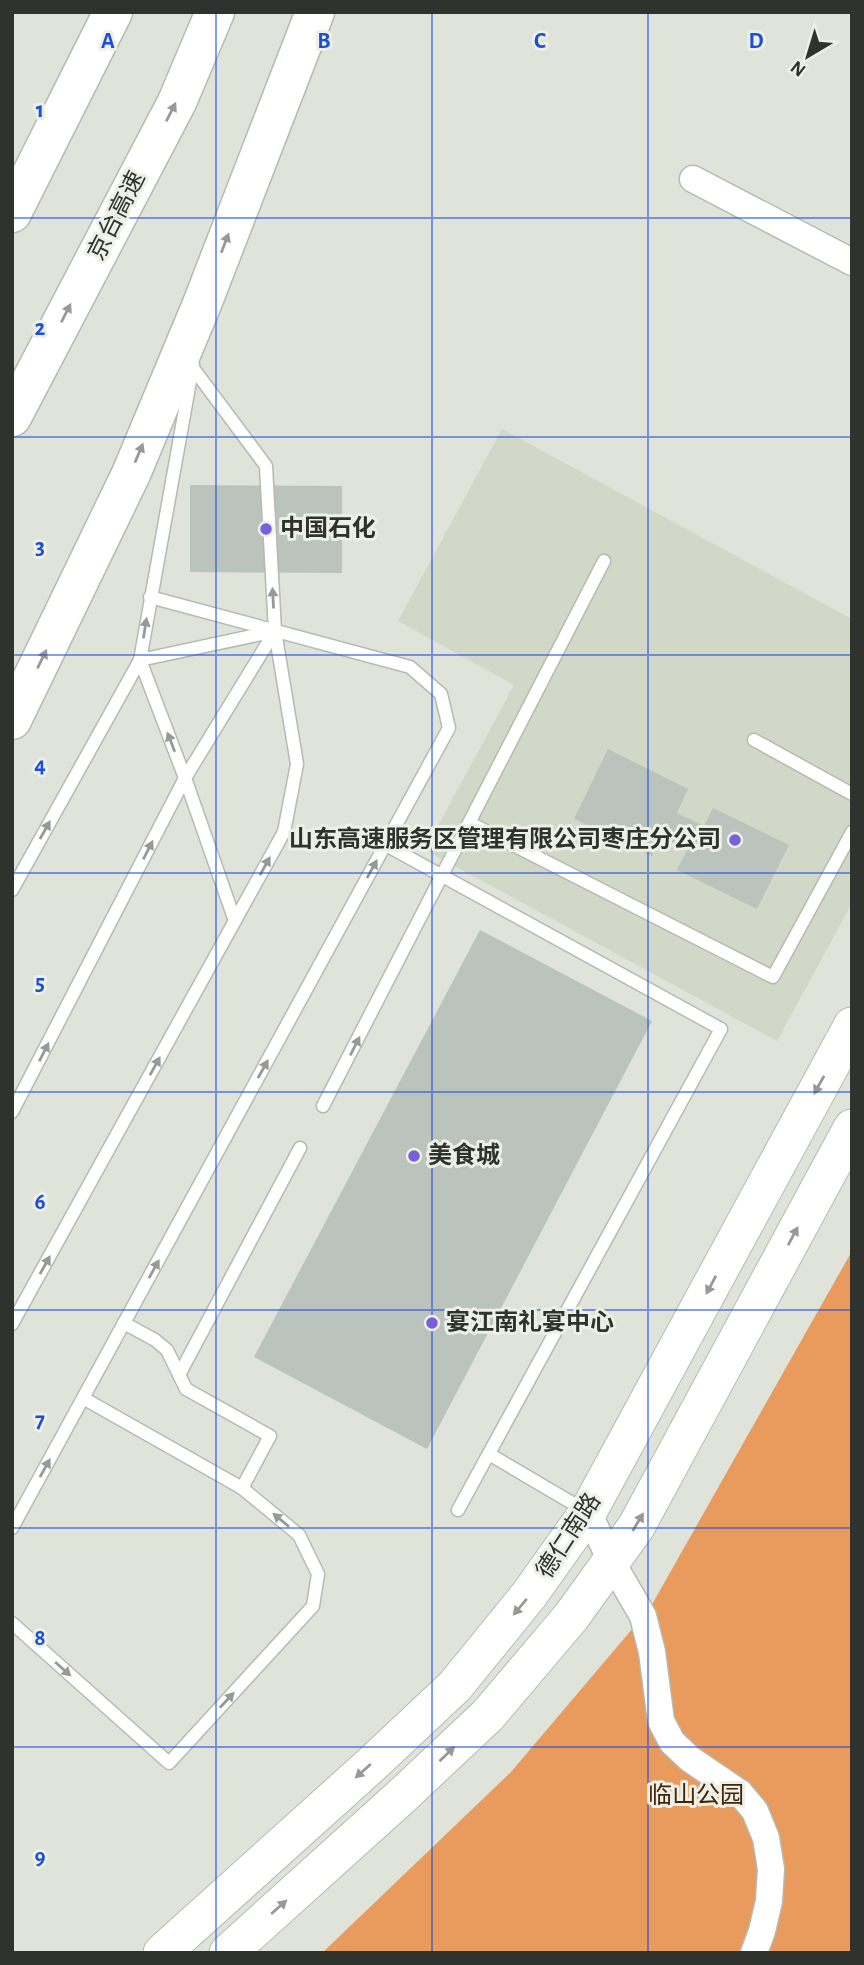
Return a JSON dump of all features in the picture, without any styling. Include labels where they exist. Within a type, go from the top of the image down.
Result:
[{"type":"highway","points":[[12,213],[113,12]]},
{"type":"highway","name":"京台高速","points":[[12,417],[177,102],[215,12]]},
{"type":"highway","points":[[12,720],[131,474],[202,304],[315,12]]},
{"type":"main road","name":"德仁南路","points":[[162,1953],[372,1764],[454,1686],[529,1595],[588,1512],[852,1026]]},
{"type":"main road","name":"德仁南路","points":[[228,1953],[403,1795],[488,1714],[571,1617],[636,1527],[852,1128]]},
{"type":"street","points":[[693,179],[852,262]]},
{"type":"street","points":[[588,1512],[611,1560],[643,1616],[652,1652],[661,1721],[672,1742],[690,1759],[740,1793],[755,1811],[766,1838],[771,1869],[769,1901],[754,1953]]},
{"type":"lane","points":[[12,890],[140,660],[193,368],[202,304]]},
{"type":"lane","points":[[12,1324],[284,832],[297,764],[275,631],[266,466],[193,368]]},
{"type":"lane","points":[[323,1106],[604,561]]},
{"type":"lane","points":[[12,1528],[449,728],[441,694],[410,667],[150,597]]},
{"type":"lane","points":[[140,660],[275,631]]},
{"type":"lane","points":[[12,1112],[185,778],[275,631]]},
{"type":"lane","points":[[140,660],[235,921]]},
{"type":"lane","points":[[754,740],[852,794]]},
{"type":"lane","points":[[470,823],[773,977],[852,832]]},
{"type":"lane","points":[[386,845],[721,1030],[458,1510]]},
{"type":"lane","points":[[179,1375],[300,1148]]},
{"type":"lane","points":[[124,1324],[155,1340],[167,1350],[186,1389],[270,1436],[242,1488]]},
{"type":"lane","points":[[12,1623],[169,1763],[313,1606],[318,1574],[299,1535],[242,1488],[83,1398]]},
{"type":"lane","points":[[489,1454],[588,1512]]},
{"type":"shaded area","points":[[502,429],[852,619],[852,903],[777,1041],[425,850],[514,685],[398,621]]},
{"type":"green space","name":"临山公园","points":[[852,1251],[852,1953],[322,1953],[511,1772],[650,1608]]},
{"type":"building","name":"中国石化","points":[[190,485],[342,486],[342,573],[190,572]]},
{"type":"building","points":[[608,749],[688,789],[677,813],[704,826],[713,808],[789,845],[757,909],[677,870],[687,850],[661,837],[652,856],[574,819]]},
{"type":"building","points":[[480,930],[652,1021],[427,1449],[254,1357]]},
{"type":"place","name":"中国石化","points":[[266,529]]},
{"type":"place","name":"山东高速服务区管理有限公司枣庄分公司","points":[[735,840]]},
{"type":"place","name":"美食城","points":[[414,1156]]},
{"type":"place","name":"宴江南礼宴中心","points":[[432,1323]]}]
